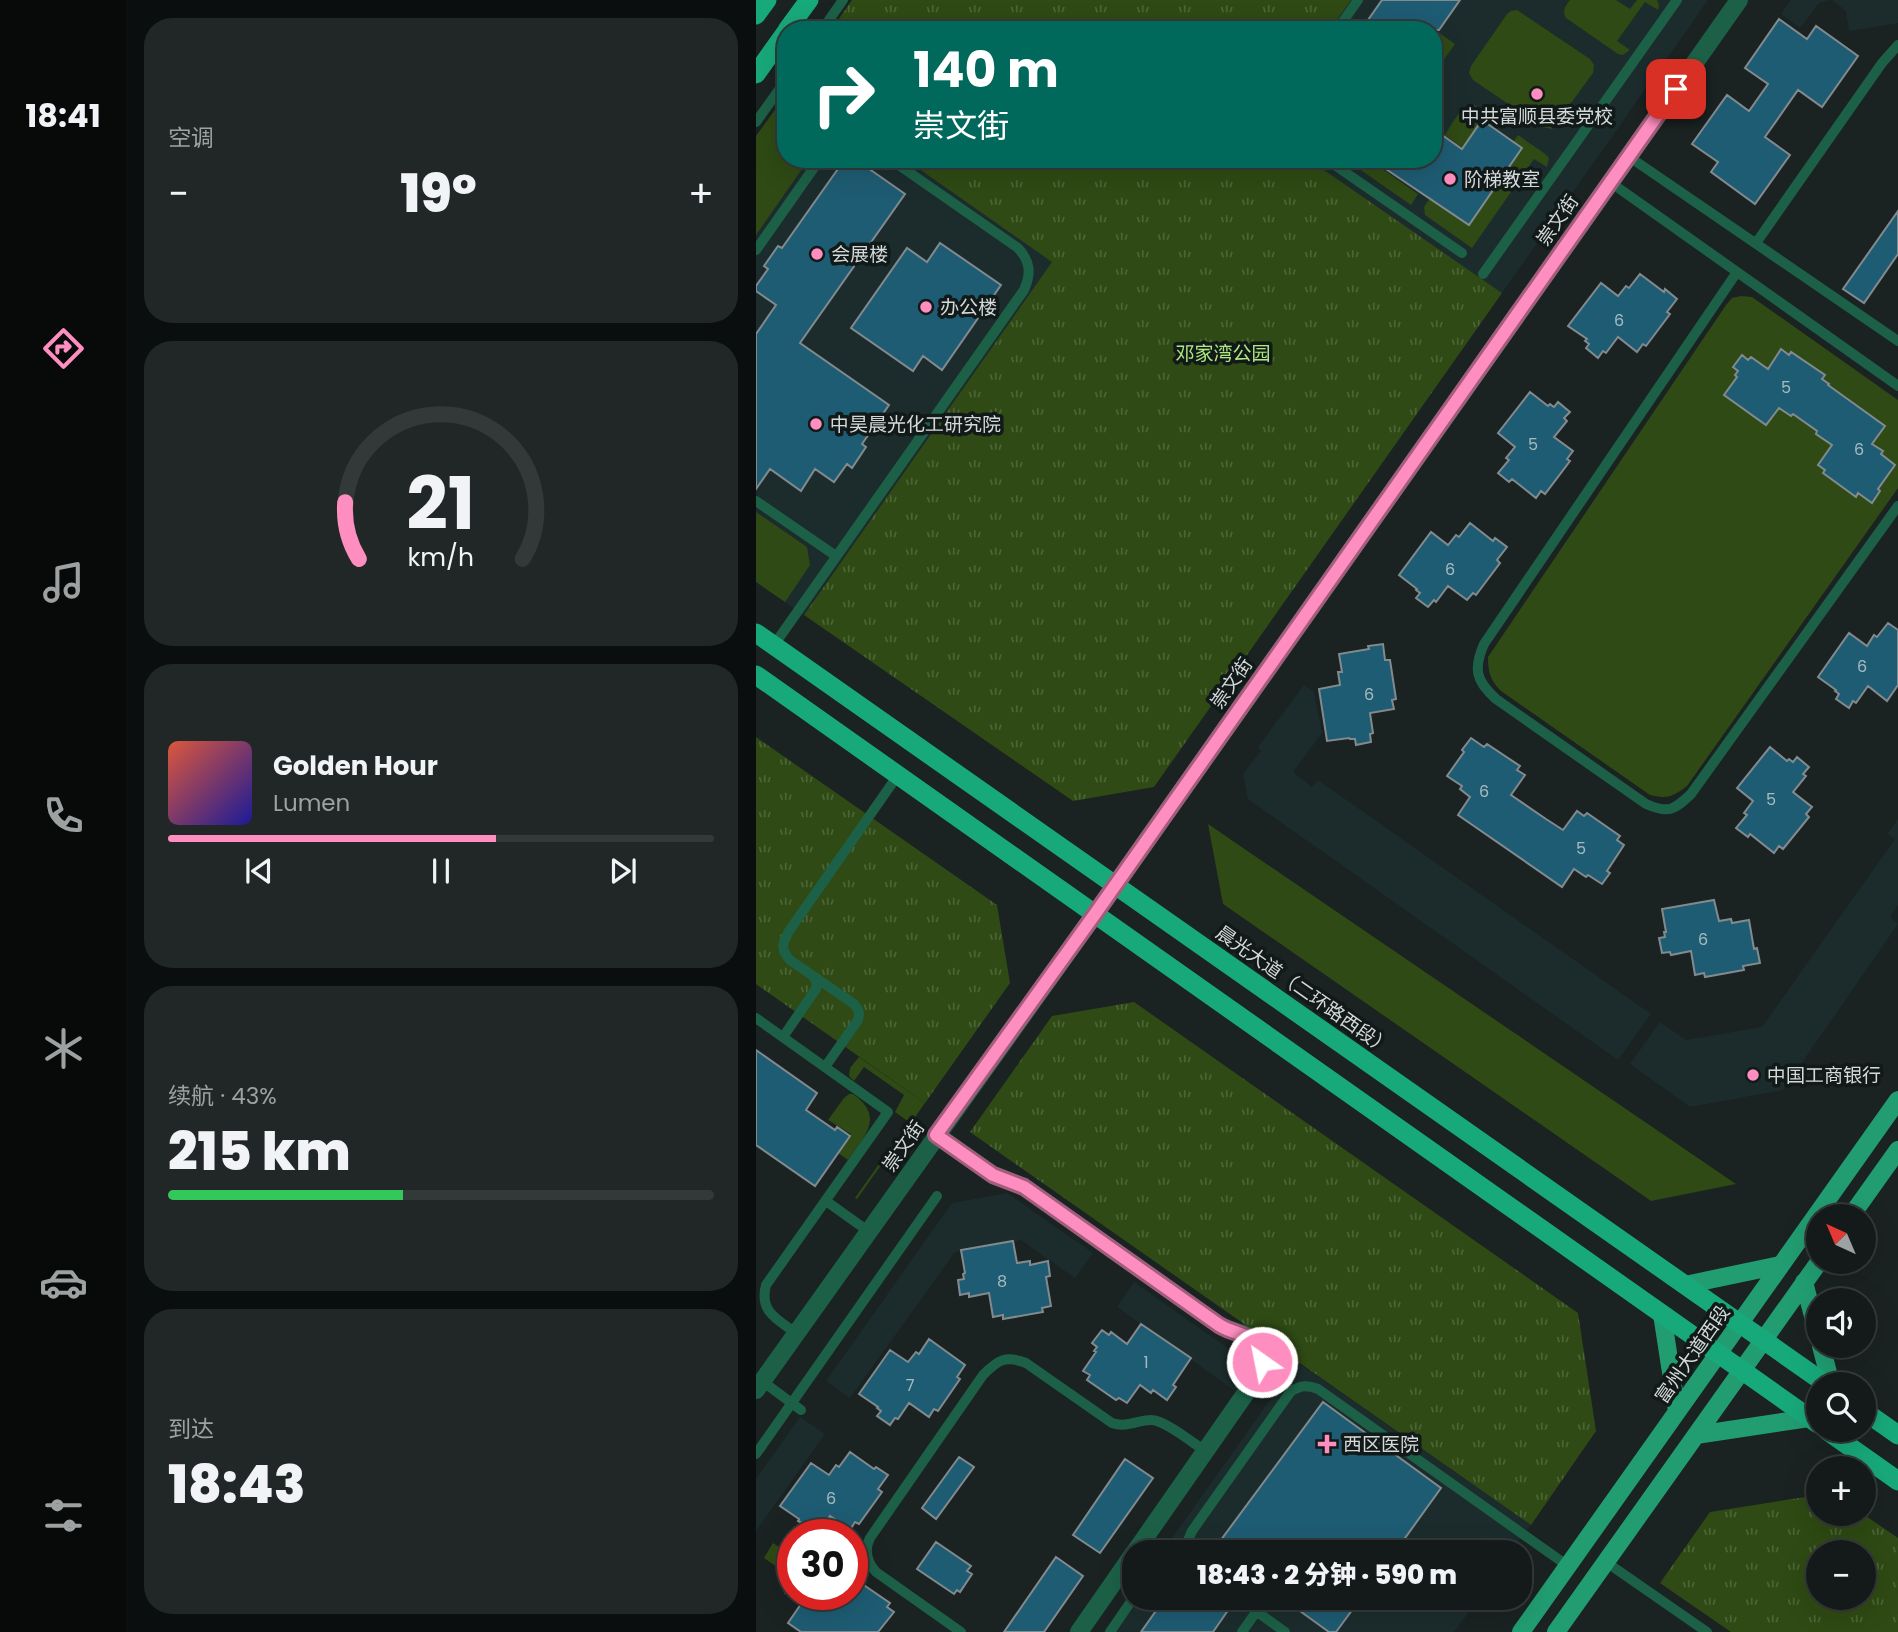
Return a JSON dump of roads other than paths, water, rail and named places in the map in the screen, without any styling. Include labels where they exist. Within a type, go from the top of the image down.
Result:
[{"type":"highway","points":[[756,15],[767,0]]},
{"type":"highway","points":[[794,21],[809,0]]},
{"type":"highway","points":[[756,74],[777,45]]},
{"type":"highway","name":"晨光大道（二环路西段）","points":[[756,633],[1810,1372]]},
{"type":"highway","points":[[756,675],[1806,1415]]},
{"type":"highway","points":[[1876,1419],[1898,1435]]},
{"type":"highway","points":[[1843,1442],[1898,1481]]},
{"type":"main road","name":"富州大道西段","points":[[1521,1632],[1898,1100]]},
{"type":"main road","points":[[1860,1204],[1898,1150]]},
{"type":"main road","points":[[1685,1285],[1780,1265]]},
{"type":"main road","points":[[1556,1632],[1810,1274]]},
{"type":"main road","points":[[1804,1282],[1806,1290]]},
{"type":"main road","points":[[1662,1314],[1677,1411]]},
{"type":"main road","points":[[1696,1435],[1806,1422]]},
{"type":"street","name":"崇文街","points":[[759,1386],[1739,0]]},
{"type":"street","points":[[936,1135],[993,1175],[1024,1187],[1219,1325],[1241,1333],[1260,1348],[1262,1362],[1259,1374],[1143,1540]]},
{"type":"street","points":[[1079,1632],[1122,1570]]},
{"type":"lane","points":[[828,21],[843,0]]},
{"type":"lane","points":[[1343,21],[1358,0]]},
{"type":"lane","points":[[1483,274],[1677,0]]},
{"type":"lane","points":[[1756,243],[1882,63],[1898,45]]},
{"type":"lane","points":[[756,122],[777,94]]},
{"type":"lane","points":[[1628,156],[1898,341]]},
{"type":"lane","points":[[756,250],[814,168]]},
{"type":"lane","points":[[774,645],[1016,302],[1029,279],[1028,262],[1018,248],[903,168]]},
{"type":"lane","points":[[1339,168],[1462,253]]},
{"type":"lane","points":[[1610,182],[1898,386]]},
{"type":"lane","points":[[1737,272],[1484,645],[1476,660],[1485,689],[1646,804],[1661,811],[1676,808],[1691,794],[1898,506]]},
{"type":"lane","points":[[756,501],[836,556]]},
{"type":"lane","points":[[825,1067],[858,1020],[859,1014],[854,1004],[784,953],[783,946],[785,939],[898,775]]},
{"type":"lane","points":[[783,1037],[816,989],[817,983],[813,976]]},
{"type":"lane","points":[[756,1018],[888,1112],[766,1285],[756,1293]]},
{"type":"lane","points":[[756,1454],[796,1406],[937,1196]]},
{"type":"lane","points":[[825,1201],[868,1231]]},
{"type":"lane","points":[[766,1285],[763,1295],[772,1316]]},
{"type":"lane","points":[[756,1305],[796,1333]]},
{"type":"lane","points":[[961,1632],[876,1572],[870,1566],[866,1553],[867,1545],[983,1376],[996,1363],[1010,1359],[1026,1363],[1112,1423],[1128,1425],[1149,1420],[1158,1421],[1205,1451]]},
{"type":"lane","points":[[1188,1540],[1291,1391],[1307,1385],[1329,1396],[1531,1540]]},
{"type":"lane","points":[[759,1386],[796,1406]]},
{"type":"lane","points":[[1532,1540],[1568,1566]]},
{"type":"lane","points":[[1606,1562],[1707,1632]]},
{"type":"lane","points":[[1110,1632],[1125,1610]]},
{"type":"lane","points":[[1253,1610],[1285,1632]]},
{"type":"lane","points":[[1242,1632],[1256,1612]]},
{"type":"place","name":"中共富顺县委党校","points":[[1537,94]]},
{"type":"place","name":"阶梯教室","points":[[1450,179]]},
{"type":"place","name":"会展楼","points":[[817,254]]},
{"type":"place","name":"办公楼","points":[[926,307]]},
{"type":"place","name":"中昊晨光化工研究院","points":[[816,424]]},
{"type":"place","name":"中国工商银行","points":[[1753,1075]]},
{"type":"place","name":"西区医院","points":[[1327,1444]]},
{"type":"park label","name":"邓家湾公园","points":[[1223,353]]}]
